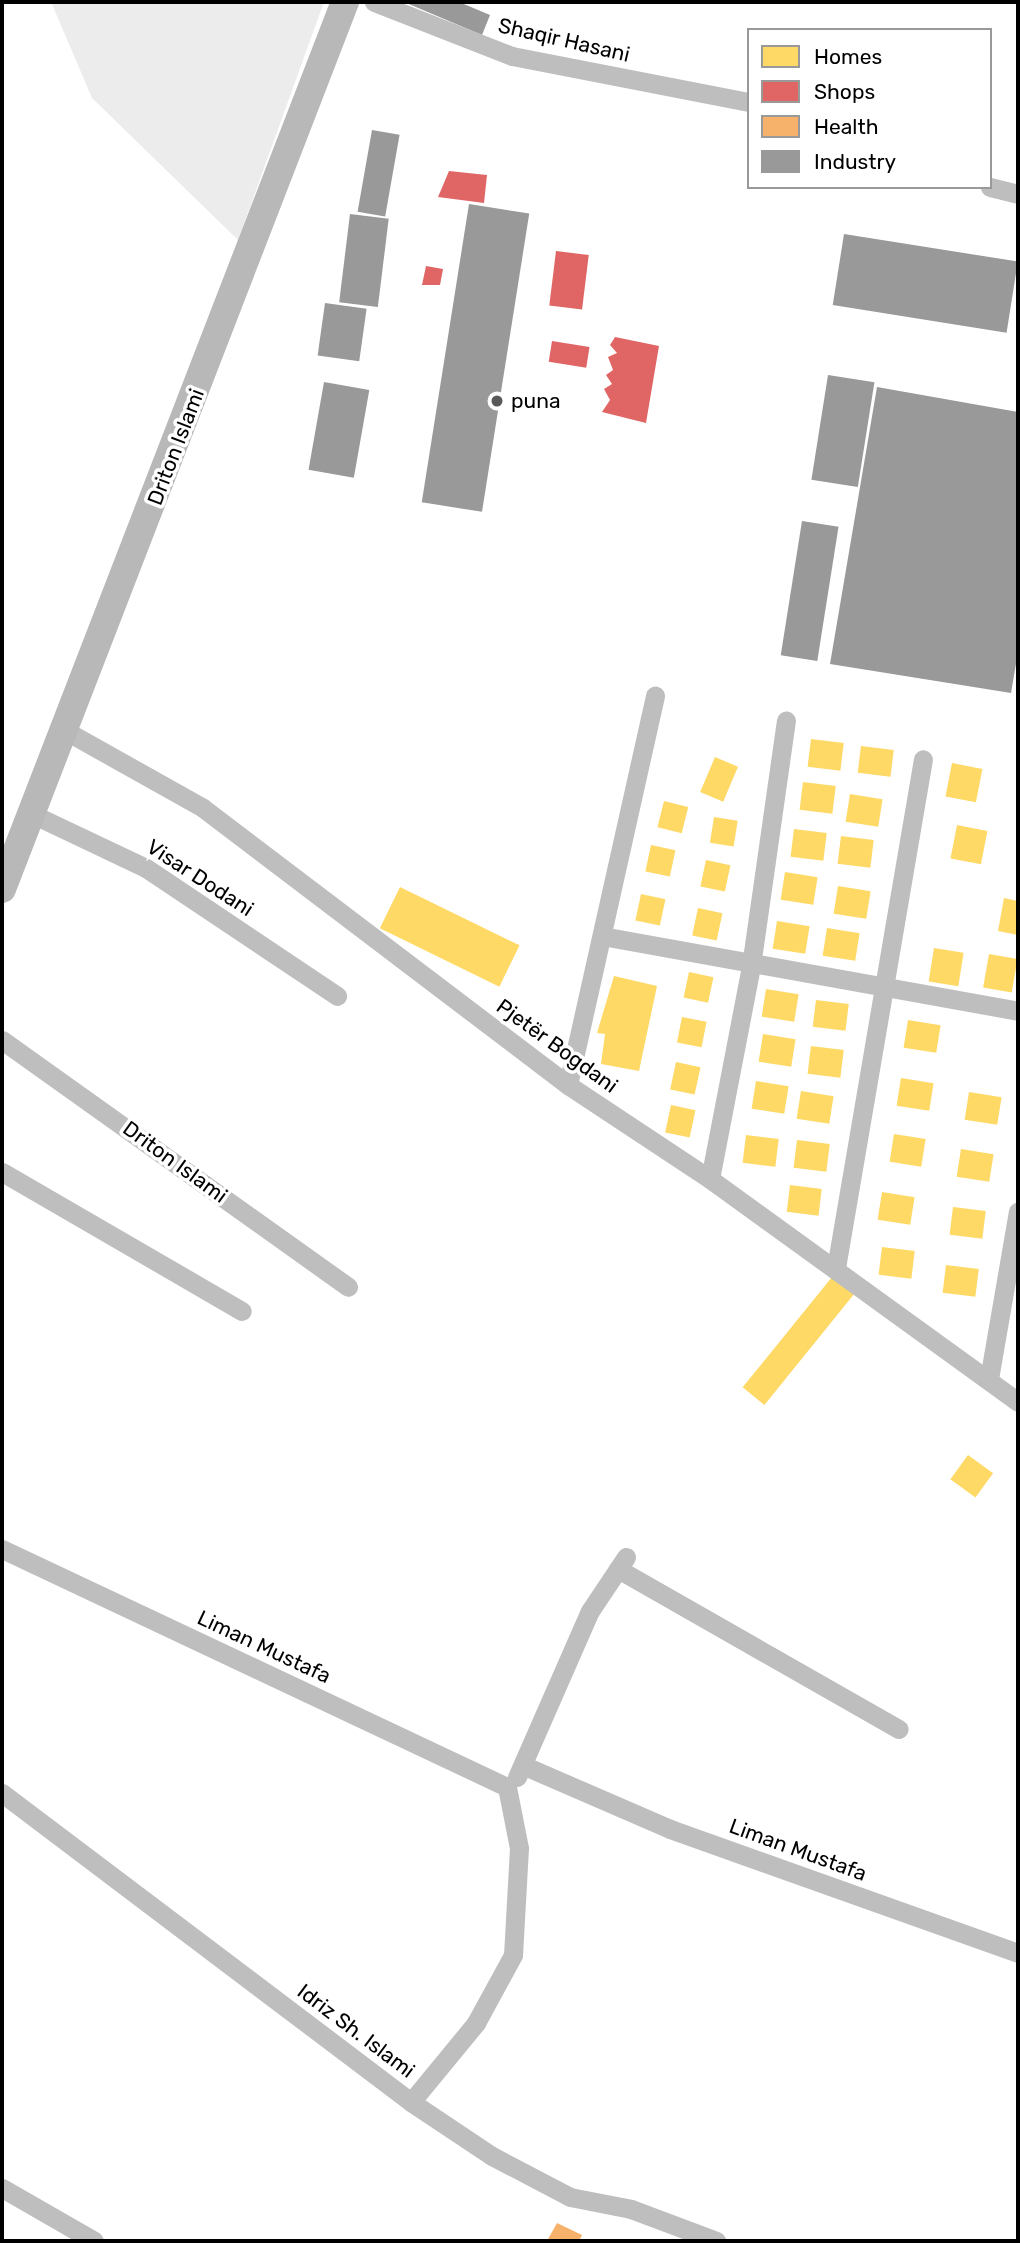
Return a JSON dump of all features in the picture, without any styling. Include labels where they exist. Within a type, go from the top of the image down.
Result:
[{"type":"street","name":"Driton Islami","points":[[2,889],[30,813],[66,732],[345,2]]},
{"type":"street","name":"Shaqir Hasani","points":[[374,2],[512,56],[747,102]]},
{"type":"street","points":[[992,188],[1018,194]]},
{"type":"street","points":[[568,1085],[655,696]]},
{"type":"street","points":[[710,1179],[751,966],[786,720]]},
{"type":"street","name":"Pjetër Bogdani","points":[[66,732],[203,808],[568,1085],[710,1179],[1018,1402]]},
{"type":"street","points":[[836,1268],[886,991],[923,759]]},
{"type":"street","name":"Visar Dodani","points":[[30,813],[146,868],[337,996]]},
{"type":"street","points":[[602,936],[886,991],[1018,1011]]},
{"type":"street","name":"Driton Islami","points":[[2,1040],[348,1287]]},
{"type":"street","points":[[2,1172],[242,1311]]},
{"type":"street","points":[[989,1379],[1018,1211]]},
{"type":"street","name":"Liman Mustafa","points":[[2,1549],[507,1787]]},
{"type":"street","points":[[411,2102],[475,2023],[513,1955],[519,1848],[507,1787],[527,1767],[590,1611],[622,1563],[900,1729]]},
{"type":"street","name":"Liman Mustafa","points":[[527,1767],[670,1829],[1018,1952]]},
{"type":"street","name":"Idriz Sh. Islami","points":[[2,1793],[411,2102],[542,2186],[631,2208],[716,2241]]},
{"type":"street","points":[[2,2188],[93,2241]]},
{"type":"shaded area","points":[[51,2],[324,2],[238,240],[92,98]]},
{"type":"building: Homes","points":[[811,739],[844,743],[840,771],[808,767]]},
{"type":"building: Homes","points":[[861,746],[894,750],[890,777],[858,773]]},
{"type":"building: Homes","points":[[715,757],[738,767],[723,802],[700,792]]},
{"type":"building: Homes","points":[[952,763],[982,769],[976,802],[946,796]]},
{"type":"building: Homes","points":[[803,782],[836,786],[832,814],[800,810]]},
{"type":"building: Homes","points":[[850,794],[883,799],[878,827],[846,822]]},
{"type":"building: Homes","points":[[664,801],[688,807],[682,833],[657,827]]},
{"type":"building: Homes","points":[[714,817],[738,821],[734,846],[710,843]]},
{"type":"building: Homes","points":[[957,825],[987,831],[981,864],[951,858]]},
{"type":"building: Homes","points":[[794,829],[827,833],[823,861],[791,857]]},
{"type":"building: Homes","points":[[841,836],[874,840],[870,868],[838,864]]},
{"type":"building: Homes","points":[[651,845],[675,850],[670,877],[645,871]]},
{"type":"building: Homes","points":[[706,860],[730,865],[725,892],[700,886]]},
{"type":"building: Homes","points":[[785,872],[818,877],[813,905],[781,900]]},
{"type":"building: Homes","points":[[838,886],[871,891],[866,919],[834,914]]},
{"type":"building: Homes","points":[[400,887],[520,945],[499,987],[380,928]]},
{"type":"building: Homes","points":[[641,894],[665,899],[660,926],[635,920]]},
{"type":"building: Homes","points":[[1004,898],[1018,901],[1018,935],[998,931]]},
{"type":"building: Homes","points":[[698,908],[722,913],[717,941],[692,935]]},
{"type":"building: Homes","points":[[777,921],[810,926],[805,954],[773,949]]},
{"type":"building: Homes","points":[[827,928],[860,933],[855,961],[823,956]]},
{"type":"building: Homes","points":[[934,948],[964,953],[958,986],[929,982]]},
{"type":"building: Homes","points":[[989,954],[1018,959],[1012,993],[983,987]]},
{"type":"building: Homes","points":[[689,972],[713,977],[708,1003],[684,997]]},
{"type":"building: Homes","points":[[614,976],[657,986],[639,1071],[601,1064],[605,1034],[597,1033]]},
{"type":"building: Homes","points":[[766,989],[799,994],[794,1022],[762,1017]]},
{"type":"building: Homes","points":[[816,1000],[849,1004],[845,1031],[813,1027]]},
{"type":"building: Homes","points":[[682,1017],[707,1022],[702,1047],[677,1043]]},
{"type":"building: Homes","points":[[908,1020],[941,1025],[936,1053],[904,1048]]},
{"type":"building: Homes","points":[[763,1034],[796,1039],[791,1067],[759,1062]]},
{"type":"building: Homes","points":[[811,1046],[844,1050],[840,1078],[808,1074]]},
{"type":"building: Homes","points":[[676,1062],[700,1067],[695,1095],[670,1089]]},
{"type":"building: Homes","points":[[901,1078],[934,1083],[929,1111],[897,1106]]},
{"type":"building: Homes","points":[[756,1081],[789,1086],[784,1114],[752,1109]]},
{"type":"building: Homes","points":[[801,1091],[834,1096],[829,1124],[797,1119]]},
{"type":"building: Homes","points":[[969,1092],[1002,1097],[997,1125],[965,1120]]},
{"type":"building: Homes","points":[[671,1105],[695,1110],[690,1138],[665,1132]]},
{"type":"building: Homes","points":[[894,1134],[926,1139],[921,1167],[890,1162]]},
{"type":"building: Homes","points":[[746,1135],[779,1139],[775,1167],[743,1163]]},
{"type":"building: Homes","points":[[797,1140],[830,1144],[826,1172],[794,1168]]},
{"type":"building: Homes","points":[[961,1149],[994,1154],[989,1182],[957,1177]]},
{"type":"building: Homes","points":[[790,1185],[822,1189],[818,1216],[787,1212]]},
{"type":"building: Homes","points":[[882,1192],[915,1197],[910,1225],[878,1220]]},
{"type":"building: Homes","points":[[953,1207],[986,1211],[982,1239],[950,1235]]},
{"type":"building: Homes","points":[[882,1247],[915,1251],[911,1279],[879,1275]]},
{"type":"building: Homes","points":[[946,1265],[979,1269],[975,1297],[943,1293]]},
{"type":"building: Homes","points":[[832,1277],[854,1295],[764,1405],[743,1387]]},
{"type":"building: Homes","points":[[968,1455],[993,1473],[975,1497],[950,1479]]},
{"type":"building: Shops","points":[[449,171],[487,175],[484,203],[438,197]]},
{"type":"building: Shops","points":[[556,251],[589,255],[582,310],[549,306]]},
{"type":"building: Shops","points":[[426,266],[443,269],[440,285],[422,285]]},
{"type":"building: Shops","points":[[615,337],[659,346],[646,423],[602,412],[610,400],[604,389],[612,384],[606,375],[613,370],[608,357],[617,353],[610,345]]},
{"type":"building: Shops","points":[[552,341],[590,347],[586,368],[549,362]]},
{"type":"building: Health","points":[[557,2223],[582,2235],[579,2241],[547,2241]]},
{"type":"building: Industry","points":[[404,2],[459,2],[490,15],[482,35]]},
{"type":"building: Industry","points":[[372,130],[400,135],[385,217],[358,212]]},
{"type":"building: Industry","points":[[469,204],[529,214],[482,512],[422,502]]},
{"type":"building: Industry","points":[[350,214],[389,219],[378,307],[339,302]]},
{"type":"building: Industry","points":[[844,234],[1018,262],[1007,333],[833,305]]},
{"type":"building: Industry","points":[[325,303],[367,309],[359,361],[318,355]]},
{"type":"building: Industry","points":[[828,375],[874,382],[858,487],[811,480]]},
{"type":"building: Industry","points":[[324,382],[369,390],[354,478],[309,470]]},
{"type":"building: Industry","points":[[877,387],[1018,412],[1018,652],[1011,693],[830,664]]},
{"type":"building: Industry","points":[[802,521],[839,527],[817,661],[781,655]]},
{"type":"place","name":"puna","points":[[497,401]]}]
